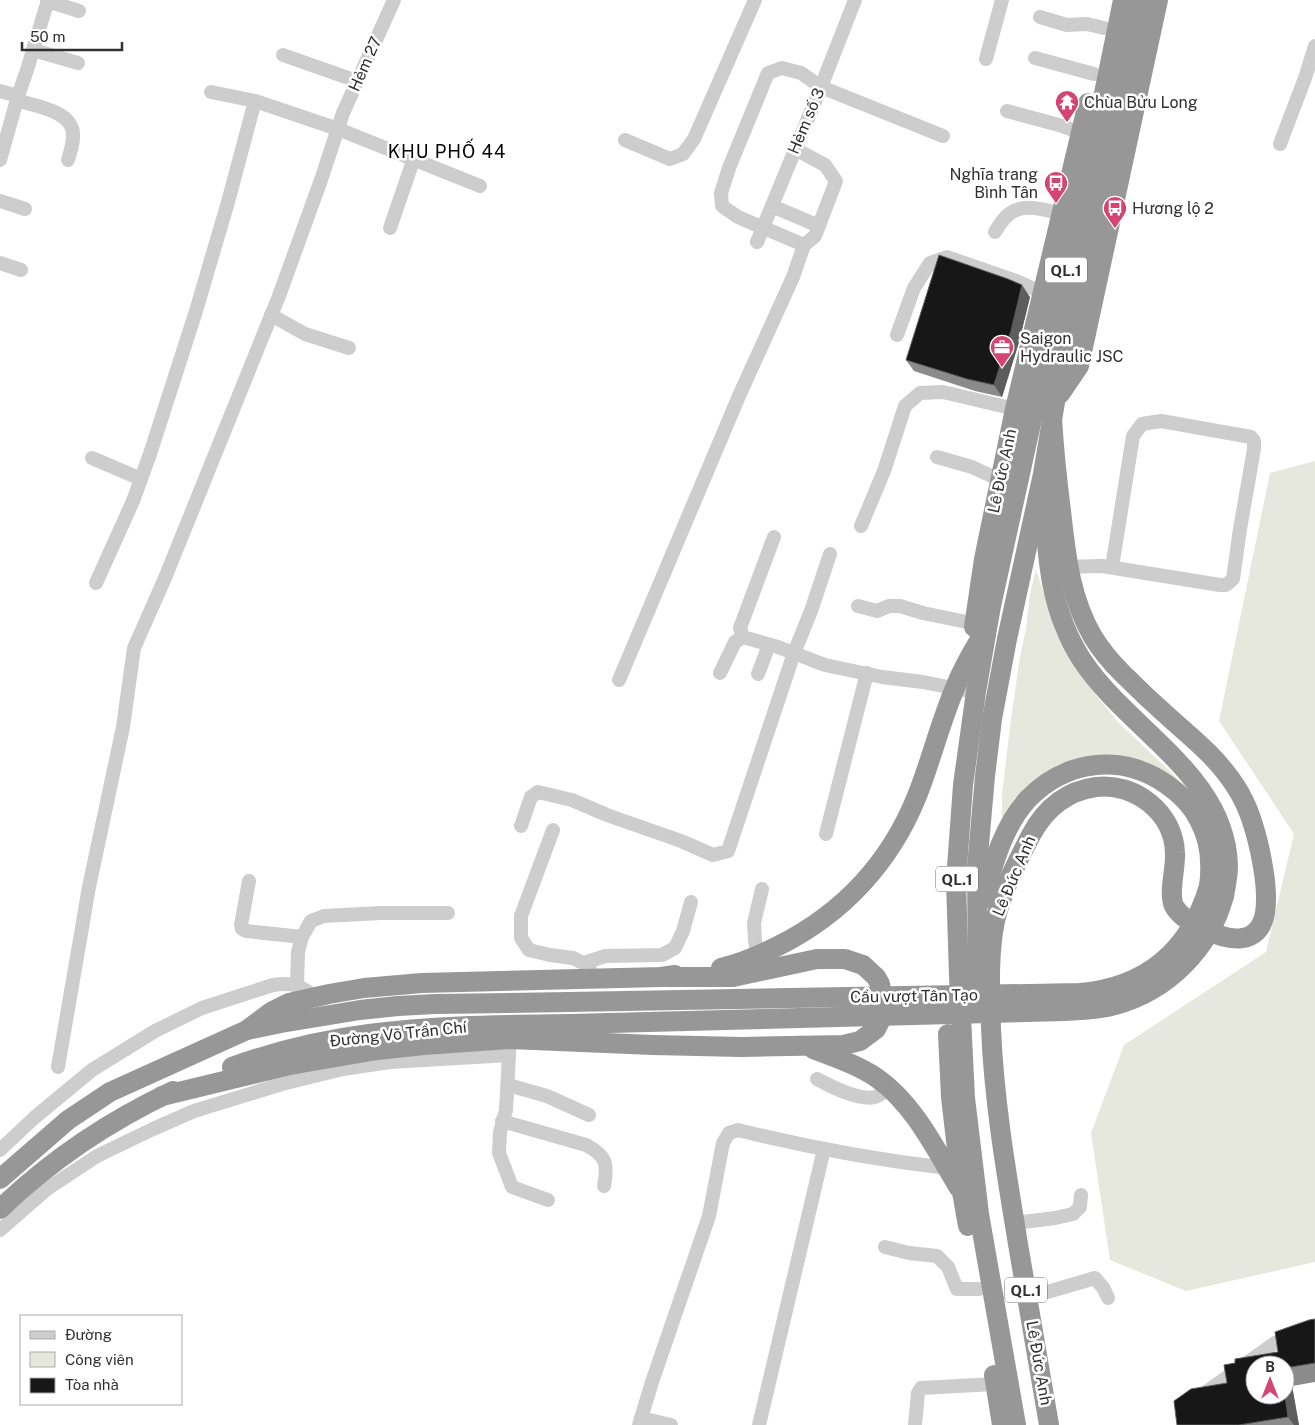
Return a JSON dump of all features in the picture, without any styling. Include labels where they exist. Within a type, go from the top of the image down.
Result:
[{"type":"highway","name":"Lê Đức Anh","points":[[985,598],[984,559],[1000,480],[1110,0]]},
{"type":"highway","name":"QL.1","points":[[1087,209],[1123,0]]},
{"type":"highway","name":"QL.1","points":[[1087,209],[1138,0]]},
{"type":"highway","name":"Lê Đức Anh","points":[[1038,1425],[998,1156],[990,989],[995,923],[1003,897],[1021,853],[1035,828],[1054,805],[1065,797],[1078,791],[1103,786],[1126,789],[1137,794],[1156,808],[1169,827],[1175,847],[1171,896],[1174,906],[1186,919],[1227,938],[1240,939],[1250,937],[1257,931],[1265,915],[1266,904],[1263,863],[1252,819],[1242,796],[1217,761],[1140,692],[1103,652],[1095,640],[1059,567],[1053,410],[1079,366],[1158,0]]},
{"type":"highway","name":"Lê Đức Anh","points":[[1049,1425],[1015,1223],[986,1113],[980,1039],[976,922],[977,867],[984,776],[992,719],[1007,639],[1043,474],[1053,410],[1059,338],[1076,230],[1087,209]]},
{"type":"highway","name":"Lê Đức Anh","points":[[1002,1425],[962,1192],[951,1097],[946,968],[946,875],[958,726],[965,690],[981,625],[985,598],[1059,338]]},
{"type":"highway","points":[[1043,474],[1046,529],[1059,567],[1056,601],[1066,631],[1082,660],[1113,698],[1184,768],[1211,805],[1222,827],[1228,867],[1216,891]]},
{"type":"highway","points":[[661,978],[724,967],[758,955],[797,937],[844,902],[866,880],[884,858],[917,797],[965,690],[969,659],[981,625]]},
{"type":"highway","name":"Lê Đức Anh","points":[[965,690],[963,785],[956,882],[965,1098],[979,1214],[1016,1425]]},
{"type":"highway","points":[[976,922],[1004,839],[1018,812],[1028,800],[1050,781],[1066,772],[1088,766],[1111,764],[1136,768],[1160,780],[1183,798],[1191,806],[1204,831],[1216,891]]},
{"type":"highway","points":[[1035,828],[1040,813],[1049,797],[1063,783],[1088,766]]},
{"type":"highway","name":"Cầu vượt Tân Tạo","points":[[569,1002],[1096,992],[1124,984],[1138,977],[1169,955],[1196,920],[1204,902],[1216,891]]},
{"type":"highway","name":"Đường Võ Trần Chí","points":[[0,1209],[40,1172],[93,1134],[162,1096],[210,1075],[252,1060],[331,1040],[456,1026],[1065,1011],[1087,1010],[1115,1005],[1154,989],[1178,971],[1197,951],[1210,932],[1221,909],[1216,891]]},
{"type":"highway","points":[[162,1096],[290,1065],[326,1058],[424,1045],[742,1047],[843,1045],[860,1041],[876,1029],[880,1021],[883,1004],[880,984],[870,971],[856,962],[832,958],[802,961],[734,978],[661,978],[588,971],[397,985],[355,990],[289,1003],[272,1012],[247,1030]]},
{"type":"highway","name":"Đường Võ Trần Chí","points":[[0,1179],[68,1120],[110,1092],[247,1030],[340,1013],[398,1006],[569,1002]]},
{"type":"highway","points":[[804,1046],[876,1077],[899,1096],[914,1114],[962,1192]]},
{"type":"street","name":"Hẻm 27","points":[[58,1067],[89,886],[122,727],[134,648],[175,553],[272,315],[343,113],[394,0]]},
{"type":"street","points":[[625,140],[670,159],[683,154],[694,139],[755,0]]},
{"type":"street","name":"Hẻm số 3","points":[[757,242],[855,0]]},
{"type":"street","points":[[986,59],[1002,0]]},
{"type":"street","points":[[0,160],[17,98],[48,1],[79,11]]},
{"type":"street","points":[[1040,17],[1067,25],[1087,24],[1104,28]]},
{"type":"street","points":[[1280,144],[1315,46]]},
{"type":"street","points":[[33,50],[78,63]]},
{"type":"street","points":[[282,56],[358,81]]},
{"type":"street","points":[[1035,58],[1094,74]]},
{"type":"street","points":[[804,245],[738,217],[722,206],[721,193],[729,168],[768,73],[782,68],[801,73],[821,87],[943,136]]},
{"type":"street","points":[[0,91],[62,114],[72,126],[73,143],[68,160]]},
{"type":"street","points":[[211,92],[255,101],[338,128],[480,186]]},
{"type":"street","points":[[96,583],[141,479],[196,311],[255,101]]},
{"type":"street","points":[[1006,111],[1081,133]]},
{"type":"street","points":[[619,680],[739,396],[793,277],[804,245],[815,236],[836,181],[825,165],[795,149]]},
{"type":"street","points":[[390,228],[414,158]]},
{"type":"street","points":[[0,201],[25,209]]},
{"type":"street","points":[[772,206],[819,226]]},
{"type":"street","points":[[995,232],[1006,217],[1020,208],[1040,208],[1062,214]]},
{"type":"street","points":[[897,335],[914,288],[930,263],[947,257],[1019,282],[1042,293]]},
{"type":"street","points":[[0,263],[21,270]]},
{"type":"street","points":[[272,315],[305,334],[349,348]]},
{"type":"street","points":[[861,526],[884,471],[905,406],[920,393],[943,392],[1016,409]]},
{"type":"street","points":[[1059,567],[1112,567],[1220,586],[1226,585],[1232,579],[1254,449],[1254,442],[1251,437],[1161,421],[1142,424],[1134,436],[1112,567]]},
{"type":"street","points":[[937,457],[972,467],[1000,480]]},
{"type":"street","points":[[92,458],[141,479]]},
{"type":"street","points":[[743,637],[740,628],[774,538]]},
{"type":"street","points":[[521,826],[531,797],[538,792],[572,800],[606,815],[681,841],[713,855],[728,851],[794,653],[811,611],[830,554]]},
{"type":"street","points":[[858,606],[877,611],[888,606],[900,606],[923,613],[981,625]]},
{"type":"street","points":[[720,673],[735,642],[743,637],[825,664],[965,690]]},
{"type":"street","points":[[758,674],[769,645]]},
{"type":"street","points":[[826,834],[867,673]]},
{"type":"street","points":[[553,830],[521,916],[521,938],[529,950],[573,958],[588,971],[605,956],[662,955],[675,948],[691,902]]},
{"type":"street","points":[[249,881],[240,926],[242,929],[302,937]]},
{"type":"street","points":[[758,955],[754,923],[762,889]]},
{"type":"street","points":[[297,985],[298,952],[302,937],[311,921],[324,916],[381,913],[448,913]]},
{"type":"street","points":[[0,1150],[34,1118],[92,1070],[155,1031],[202,1008],[282,983],[297,985],[316,997]]},
{"type":"street","points":[[0,1230],[47,1189],[97,1156],[153,1128],[194,1111],[282,1084],[343,1069],[509,1047],[506,1110],[500,1132],[499,1153],[512,1187],[548,1200]]},
{"type":"street","points":[[817,1079],[836,1089],[859,1097],[876,1097],[889,1087]]},
{"type":"street","points":[[508,1085],[547,1096],[589,1115]]},
{"type":"street","points":[[502,1122],[586,1146],[597,1151],[604,1160],[607,1170],[604,1186]]},
{"type":"street","points":[[671,1425],[640,1421],[709,1216],[724,1143],[729,1133],[738,1130],[852,1155],[947,1168]]},
{"type":"street","points":[[759,1425],[824,1149]]},
{"type":"street","points":[[1015,1223],[1073,1214],[1080,1207],[1081,1195]]},
{"type":"street","points":[[885,1247],[908,1253],[937,1256],[948,1267],[957,1289],[979,1289]]},
{"type":"street","points":[[1028,1298],[1094,1278],[1104,1289],[1108,1298]]},
{"type":"street","points":[[1191,1403],[1276,1343],[1315,1331]]},
{"type":"street","points":[[915,1425],[918,1393],[921,1388],[995,1384]]},
{"type":"green space","points":[[1315,461],[1315,1262],[1186,1291],[1110,1260],[1091,1133],[1124,1045],[1266,952],[1294,834],[1219,721],[1270,473]]},
{"type":"green space","points":[[1036,569],[1051,609],[1055,631],[1067,655],[1119,723],[1176,777],[1201,812],[1190,798],[1089,758],[1057,765],[1015,798],[1002,818],[1002,794],[1011,719],[1030,594]]},
{"type":"building","points":[[939,255],[1022,285],[1011,331],[994,385],[967,379],[906,360]]},
{"type":"building","points":[[1315,1319],[1315,1363],[1295,1366],[1295,1355],[1260,1355],[1278,1352],[1275,1332]]},
{"type":"building","points":[[1245,1357],[1245,1405],[1286,1405],[1288,1417],[1239,1425],[1177,1425],[1174,1401],[1191,1389],[1227,1383],[1224,1365],[1235,1363],[1235,1359]]},
{"type":"place","name":"Chùa Bửu Long","points":[[1067,123]]},
{"type":"place","name":"Nghĩa trang Bình Tân","points":[[1056,204]]},
{"type":"place","name":"Hương lộ 2","points":[[1115,229]]},
{"type":"place","name":"Saigon Hydraulic JSC","points":[[1002,368]]},
{"type":"district","name":"KHU PHỐ 44","points":[[447,151]]}]
